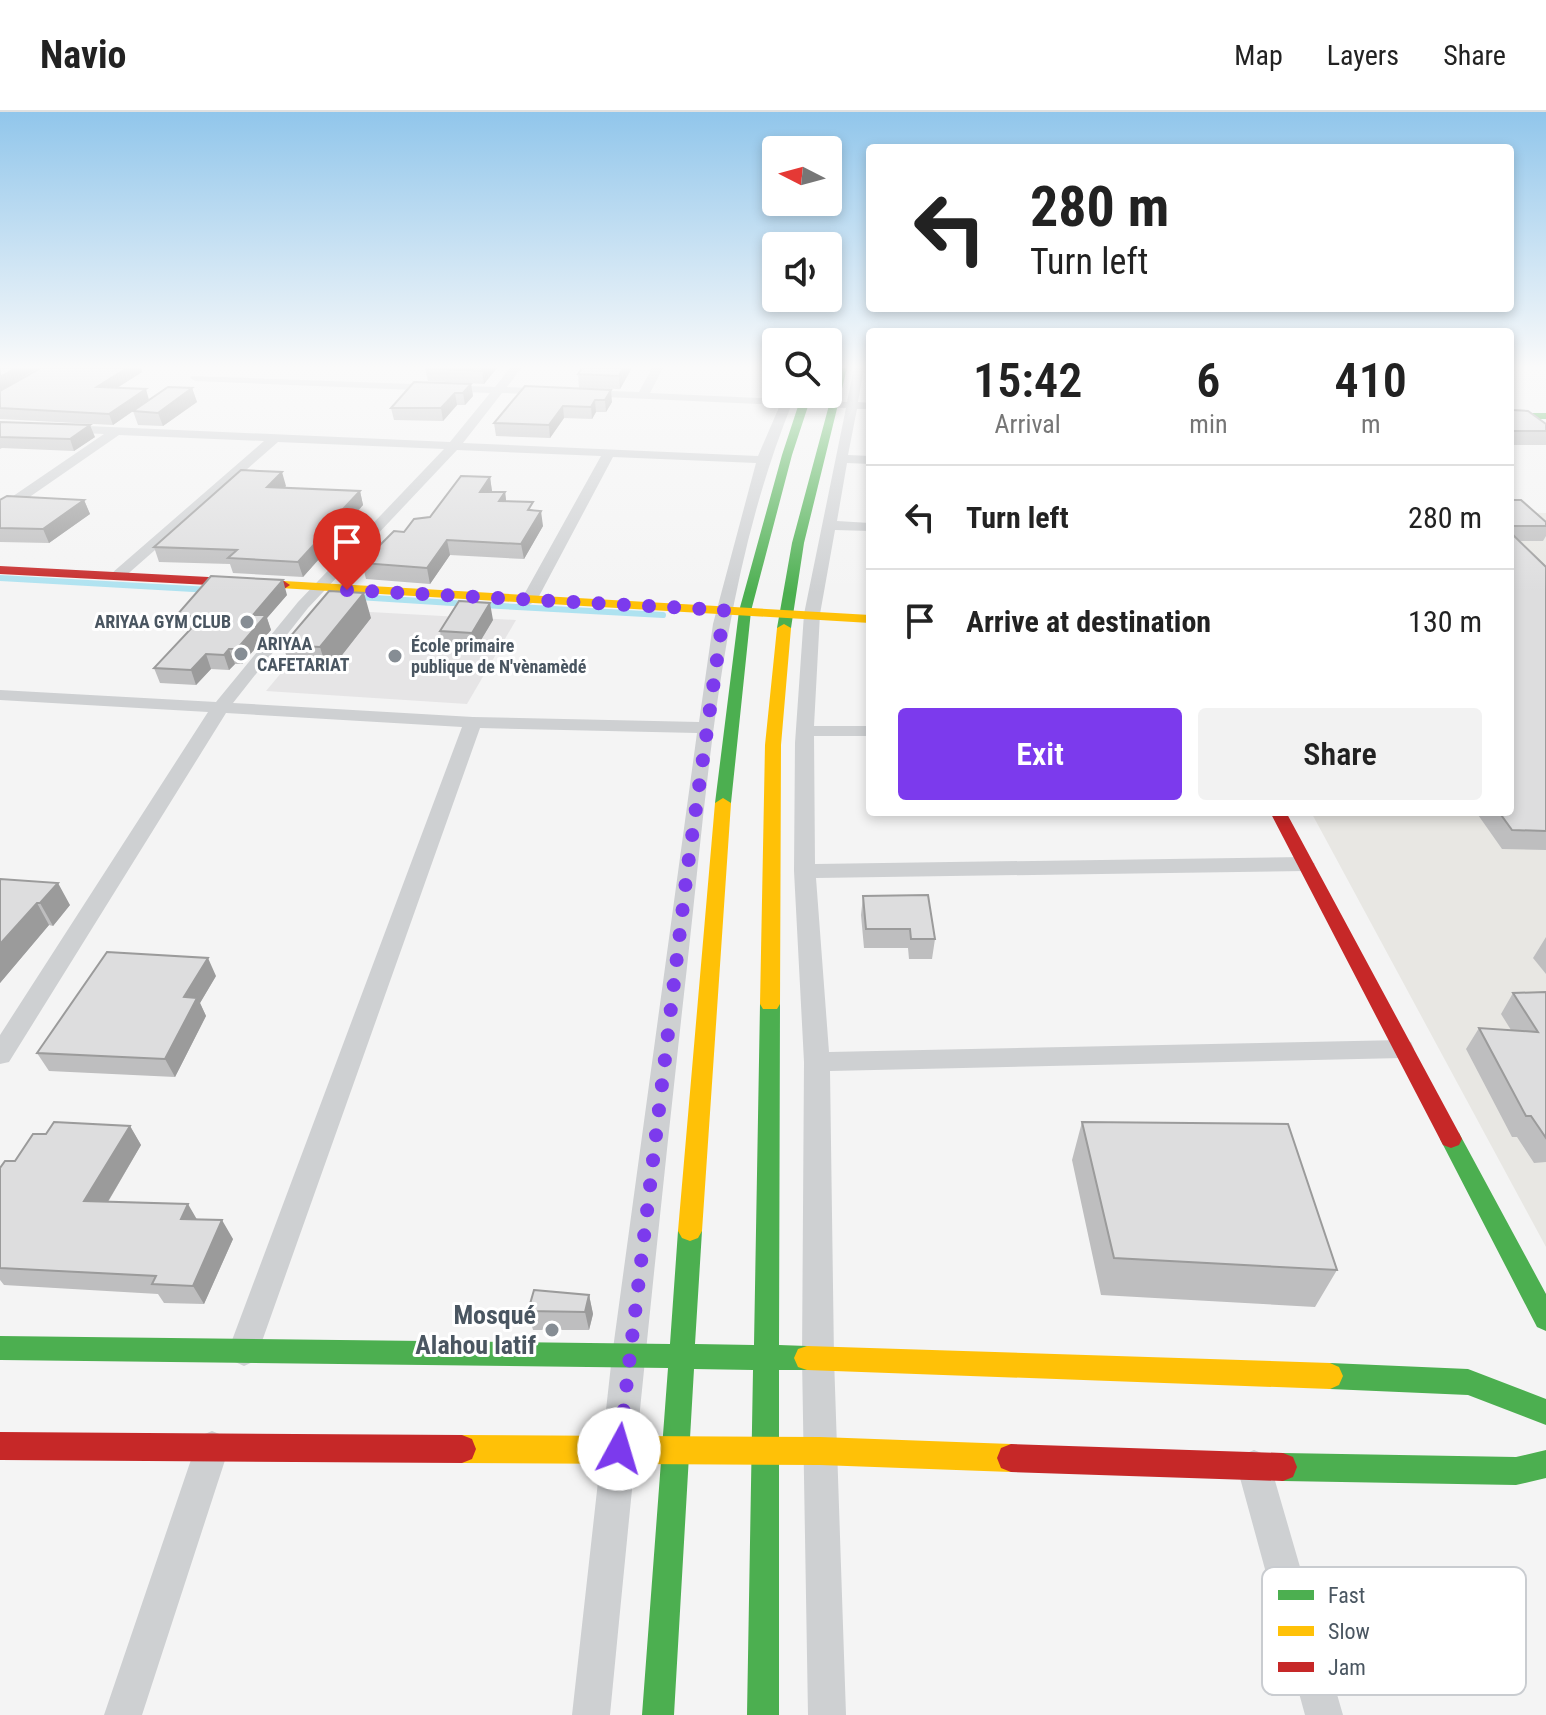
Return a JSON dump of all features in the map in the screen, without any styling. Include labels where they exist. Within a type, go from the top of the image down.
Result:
[{"type":"street","points":[[0,511],[99,443]]},
{"type":"street","points":[[117,576],[270,443]]},
{"type":"street","points":[[358,443],[763,460]]},
{"type":"street","points":[[0,1055],[220,708],[317,588],[456,443]]},
{"type":"street","points":[[591,1715],[628,1356],[706,728],[733,617],[763,460],[772,443]]},
{"type":"street","points":[[658,1715],[680,1356],[727,748],[733,617],[789,443]]},
{"type":"street","points":[[827,1715],[818,1358],[817,1062],[805,871],[806,619],[798,543],[830,443]]},
{"type":"street","points":[[763,1715],[773,745],[806,619],[842,459],[842,443]]},
{"type":"street","points":[[529,600],[609,453]]},
{"type":"street","points":[[842,459],[866,460]]},
{"type":"street","points":[[827,525],[866,527]]},
{"type":"street","points":[[0,570],[529,600],[733,617]]},
{"type":"street","points":[[0,587],[303,605],[866,619]]},
{"type":"street","points":[[3,698],[473,722],[706,728]]},
{"type":"street","points":[[244,1351],[473,722]]},
{"type":"street","points":[[806,731],[866,731]]},
{"type":"street","points":[[1280,816],[1546,1319]]},
{"type":"street","points":[[805,871],[1305,864]]},
{"type":"street","points":[[817,1062],[1402,1049]]},
{"type":"street","points":[[0,1348],[818,1358],[1468,1382],[1546,1412]]},
{"type":"street","points":[[0,1446],[820,1451],[1254,1467],[1516,1471],[1546,1464]]},
{"type":"street","points":[[123,1715],[212,1448]]},
{"type":"street","points":[[1254,1467],[1282,1567]]},
{"type":"street","points":[[1318,1695],[1324,1715]]},
{"type":"shaded area","points":[[1514,512],[1546,513],[1546,1247],[1313,816],[1514,816]]},
{"type":"shaded area","name":"École primaire publique de N'vènamèdé","points":[[334,610],[516,620],[467,704],[266,691]]},
{"type":"building","points":[[241,470],[282,472],[267,487],[360,491],[298,562],[228,558],[237,550],[154,547]]},
{"type":"building","points":[[461,476],[490,477],[480,492],[505,492],[499,501],[533,502],[528,510],[541,511],[521,544],[447,540],[427,568],[362,563],[394,531],[404,532],[414,519],[430,517]]},
{"type":"building","points":[[7,496],[84,500],[43,529],[0,528],[0,500]]},
{"type":"building","points":[[1514,500],[1521,500],[1546,522],[1546,526],[1514,526]]},
{"type":"building","points":[[1514,536],[1546,567],[1546,831],[1512,830],[1502,816],[1514,816]]},
{"type":"building","points":[[211,576],[283,580],[253,615],[266,615],[237,649],[229,649],[224,655],[206,654],[191,670],[154,668],[202,617],[176,616]]},
{"type":"building","points":[[329,591],[364,593],[320,647],[283,645]]},
{"type":"building","points":[[459,601],[490,603],[472,633],[440,631]]},
{"type":"building","points":[[0,879],[58,883],[0,944]]},
{"type":"building","points":[[928,895],[935,939],[911,939],[910,929],[866,929],[863,896]]},
{"type":"building","points":[[107,952],[208,958],[184,997],[197,998],[165,1059],[37,1053]]},
{"type":"building","points":[[1546,992],[1546,1138],[1531,1116],[1526,1116],[1479,1028],[1538,1032],[1513,993]]},
{"type":"building","points":[[54,1122],[130,1126],[84,1201],[188,1204],[181,1219],[222,1220],[193,1286],[152,1284],[156,1276],[0,1268],[0,1168],[5,1161],[15,1161],[33,1134],[46,1134]]},
{"type":"building","points":[[1082,1122],[1288,1124],[1337,1270],[1114,1258]]},
{"type":"building","points":[[534,1290],[589,1295],[585,1312],[528,1311]]},
{"type":"waterway","points":[[0,578],[211,590]]},
{"type":"waterway","points":[[358,597],[468,604]]},
{"type":"waterway","points":[[482,605],[663,615]]},
{"type":"traffic: fast","points":[[723,803],[745,611],[791,443]]},
{"type":"traffic: fast","points":[[784,628],[798,543],[824,443]]},
{"type":"traffic: fast","points":[[763,1715],[770,1004]]},
{"type":"traffic: fast","points":[[1451,1139],[1546,1319]]},
{"type":"traffic: fast","points":[[658,1715],[690,1231]]},
{"type":"traffic: fast","points":[[0,1348],[807,1358]]},
{"type":"traffic: fast","points":[[1330,1376],[1468,1382],[1546,1412]]},
{"type":"traffic: fast","points":[[1283,1467],[1516,1471],[1546,1464]]},
{"type":"traffic: slow","points":[[284,585],[866,619]]},
{"type":"traffic: slow","points":[[770,1004],[773,745],[784,628]]},
{"type":"traffic: slow","points":[[690,1231],[723,803]]},
{"type":"traffic: slow","points":[[807,1358],[1330,1376]]},
{"type":"traffic: slow","points":[[462,1449],[820,1451],[1011,1458]]},
{"type":"traffic: jam","points":[[0,570],[284,585]]},
{"type":"traffic: jam","points":[[1280,816],[1451,1139]]},
{"type":"traffic: jam","points":[[0,1446],[462,1449]]},
{"type":"traffic: jam","points":[[1011,1458],[1283,1467]]},
{"type":"place","name":"ARIYAA GYM CLUB","points":[[247,622]]},
{"type":"place","name":"ARIYAA CAFETARIAT","points":[[241,654]]},
{"type":"place","name":"École primaire publique de N'vènamèdé","points":[[395,656]]},
{"type":"place","name":"Mosqué Alahou latif","points":[[552,1330]]},
{"type":"route","points":[[347,590],[724,610],[687,872],[619,1449]]}]
